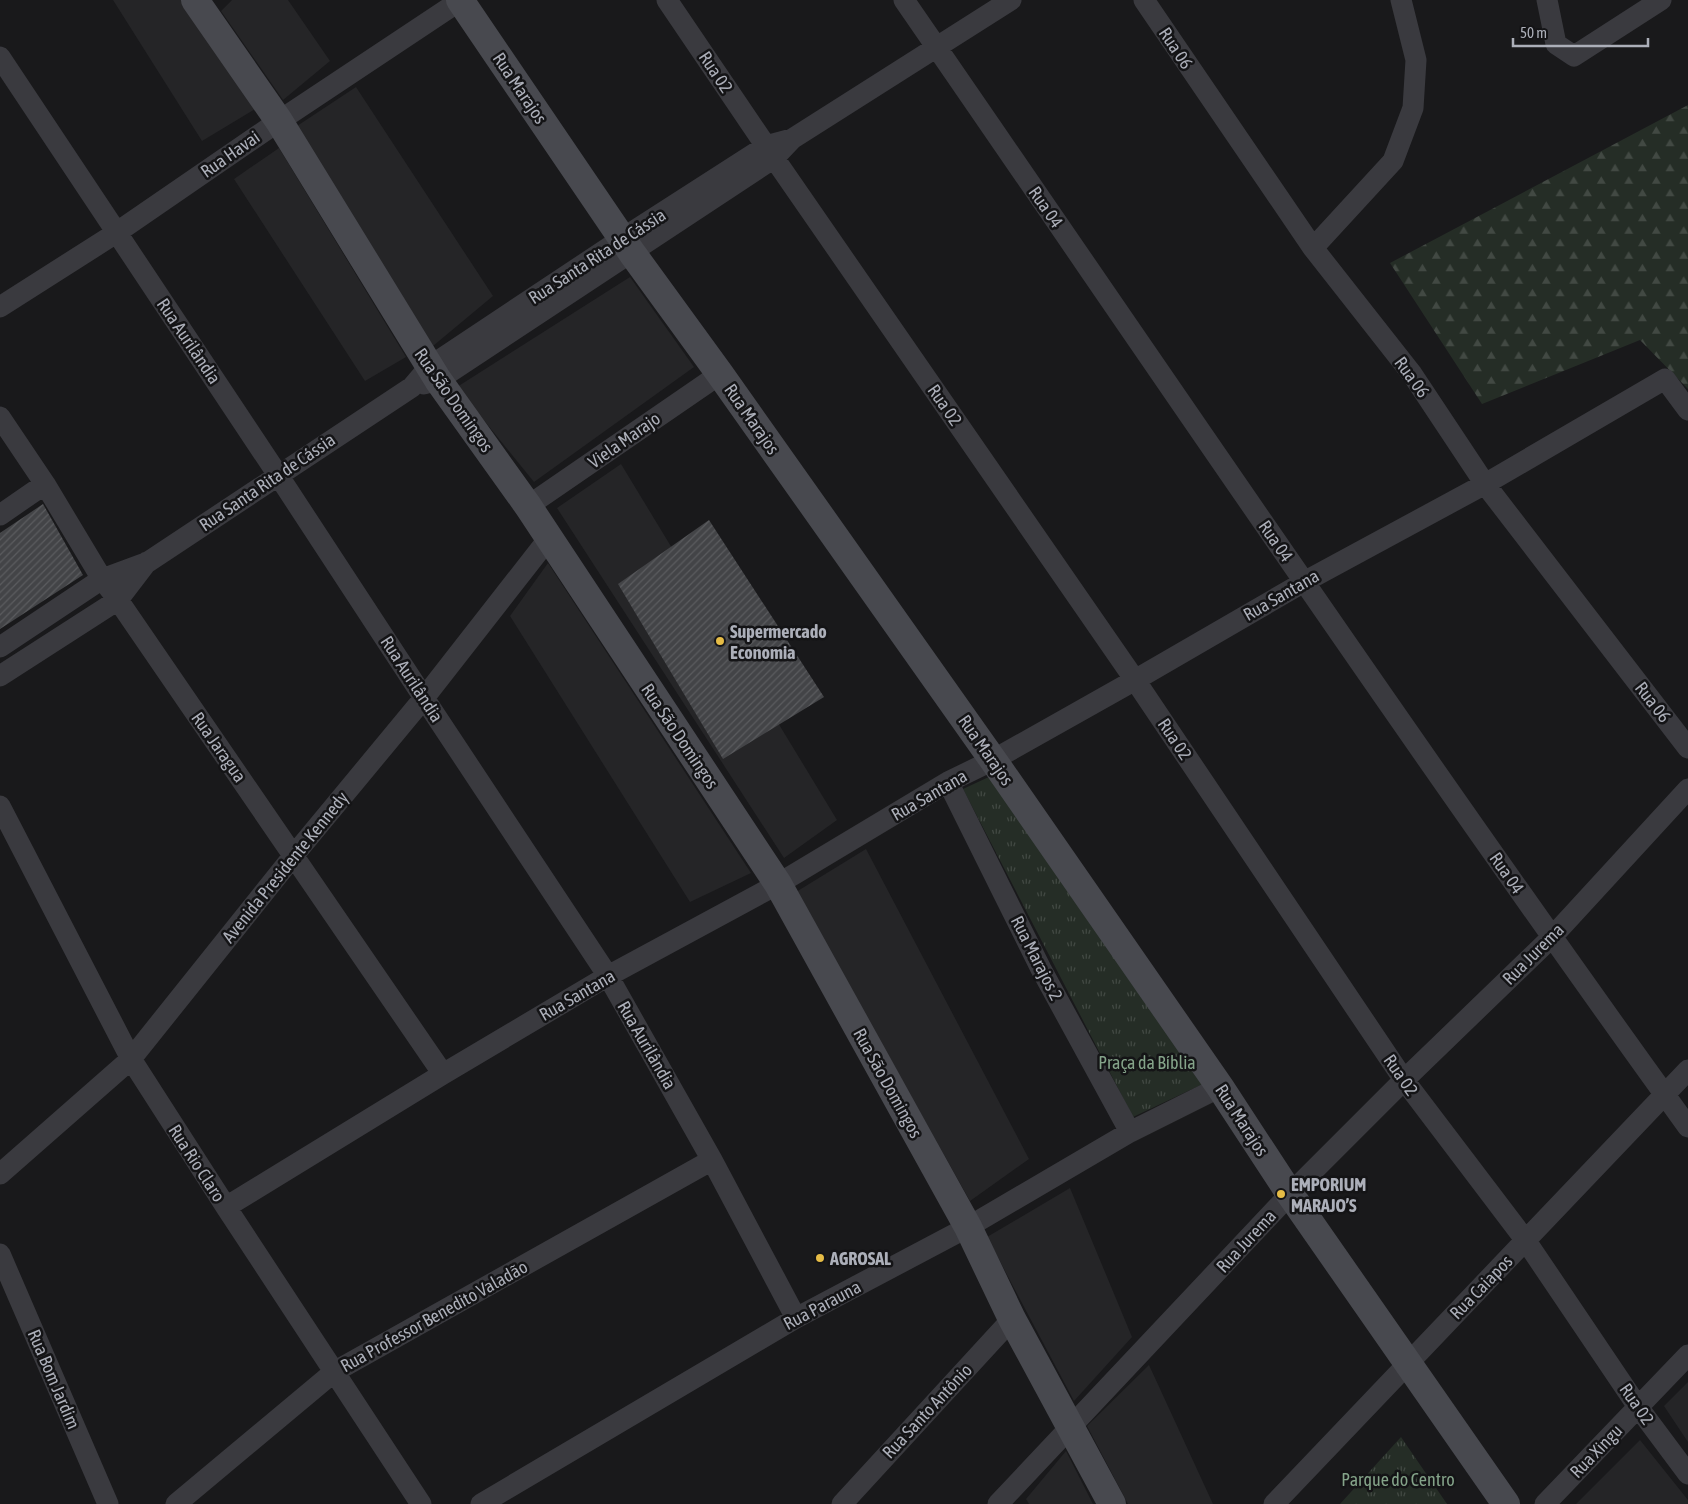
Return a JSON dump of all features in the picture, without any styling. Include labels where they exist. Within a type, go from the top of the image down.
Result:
[{"type":"street","name":"Rua Havai","points":[[0,307],[116,233],[279,121],[461,0]]},
{"type":"street","name":"Rua Marajos","points":[[461,0],[627,246],[720,374],[993,760],[1220,1087],[1290,1194],[1407,1364],[1506,1504]]},
{"type":"street","name":"Rua 02","points":[[667,0],[1135,680],[1404,1080],[1526,1241],[1638,1407],[1688,1474]]},
{"type":"street","name":"Rua 04","points":[[904,0],[1304,582],[1552,937],[1688,1126]]},
{"type":"street","name":"Rua Santa Rita de Cássia","points":[[0,647],[102,580],[148,562],[770,152],[1011,0]]},
{"type":"street","name":"Rua 06","points":[[1144,0],[1313,248],[1412,374],[1485,484],[1688,748]]},
{"type":"street","points":[[1313,248],[1392,161],[1413,108],[1416,60],[1401,0]]},
{"type":"street","points":[[1547,0],[1556,44],[1574,56],[1661,0]]},
{"type":"street","name":"Rua São Domingos","points":[[204,4],[279,121],[426,378],[528,506],[778,884],[968,1227],[1012,1319],[1072,1426],[1112,1504]]},
{"type":"street","name":"Rua Aurilândia","points":[[0,57],[608,976],[712,1160],[796,1318]]},
{"type":"street","name":"Viela Marajo","points":[[528,506],[720,374]]},
{"type":"street","name":"Rua Santana","points":[[226,1207],[443,1074],[608,976],[778,884],[948,782],[993,760],[1304,582],[1485,484],[1665,379],[1688,410]]},
{"type":"street","name":"Rua Jaragua","points":[[0,417],[45,484],[102,580],[118,600],[443,1074]]},
{"type":"street","points":[[0,515],[45,484]]},
{"type":"street","name":"Avenida Presidente Kennedy","points":[[0,1174],[131,1059],[294,855],[424,698],[549,538]]},
{"type":"street","name":"Rua Santa Rita de Cássia","points":[[0,676],[118,600],[148,562]]},
{"type":"street","name":"Rua Marajos 2","points":[[948,782],[1041,969],[1130,1132]]},
{"type":"street","name":"Rua Jurema","points":[[998,1504],[1290,1194],[1404,1080],[1552,937],[1688,789]]},
{"type":"street","name":"Rua Rio Claro","points":[[0,806],[131,1059],[421,1504]]},
{"type":"street","name":"Rua Caiapos","points":[[1274,1504],[1688,1070]]},
{"type":"street","name":"Rua Parauna","points":[[482,1504],[796,1318],[968,1227],[1130,1132],[1220,1087]]},
{"type":"street","name":"Rua Professor Benedito Valadão","points":[[176,1504],[334,1372],[712,1160]]},
{"type":"street","name":"Rua Bom Jardim","points":[[0,1254],[108,1504]]},
{"type":"street","name":"Rua Santo Antônio","points":[[842,1504],[1012,1319]]},
{"type":"street","name":"Rua Xingu","points":[[1545,1504],[1688,1355]]},
{"type":"shaded area","points":[[113,0],[184,0],[257,108],[202,141]]},
{"type":"shaded area","points":[[232,0],[288,0],[330,61],[283,100],[221,11]]},
{"type":"shaded area","points":[[356,87],[493,296],[433,346],[297,126]]},
{"type":"shaded area","points":[[279,148],[406,357],[365,381],[234,179]]},
{"type":"shaded area","points":[[630,277],[694,367],[534,482],[457,387]]},
{"type":"shaded area","points":[[621,464],[837,820],[784,858],[557,508]]},
{"type":"shaded area","points":[[548,563],[751,873],[690,902],[510,616]]},
{"type":"shaded area","points":[[866,849],[1029,1159],[970,1201],[796,892]]},
{"type":"shaded area","points":[[1070,1188],[1132,1337],[1074,1401],[987,1237]]},
{"type":"shaded area","points":[[1149,1365],[1213,1504],[1128,1504],[1087,1426]]},
{"type":"shaded area","points":[[1688,1382],[1688,1442],[1664,1406]]},
{"type":"shaded area","points":[[1640,1440],[1688,1500],[1688,1504],[1576,1504]]},
{"type":"shaded area","points":[[1066,1451],[1093,1504],[1029,1504],[1026,1499]]},
{"type":"green space","points":[[1688,105],[1688,389],[1640,340],[1482,404],[1390,263]]},
{"type":"green space","name":"Praça da Bíblia","points":[[991,776],[1207,1082],[1133,1117],[963,789]]},
{"type":"green space","name":"Parque do Centro","points":[[1401,1437],[1447,1504],[1340,1504]]},
{"type":"building","points":[[43,504],[83,575],[0,629],[0,533]]},
{"type":"building","name":"Supermercado Economia","points":[[709,520],[824,697],[723,759],[618,584]]},
{"type":"place","name":"Supermercado Economia","points":[[720,641]]},
{"type":"place","name":"EMPORIUM MARAJO’S","points":[[1281,1194]]},
{"type":"place","name":"AGROSAL","points":[[820,1258]]}]
